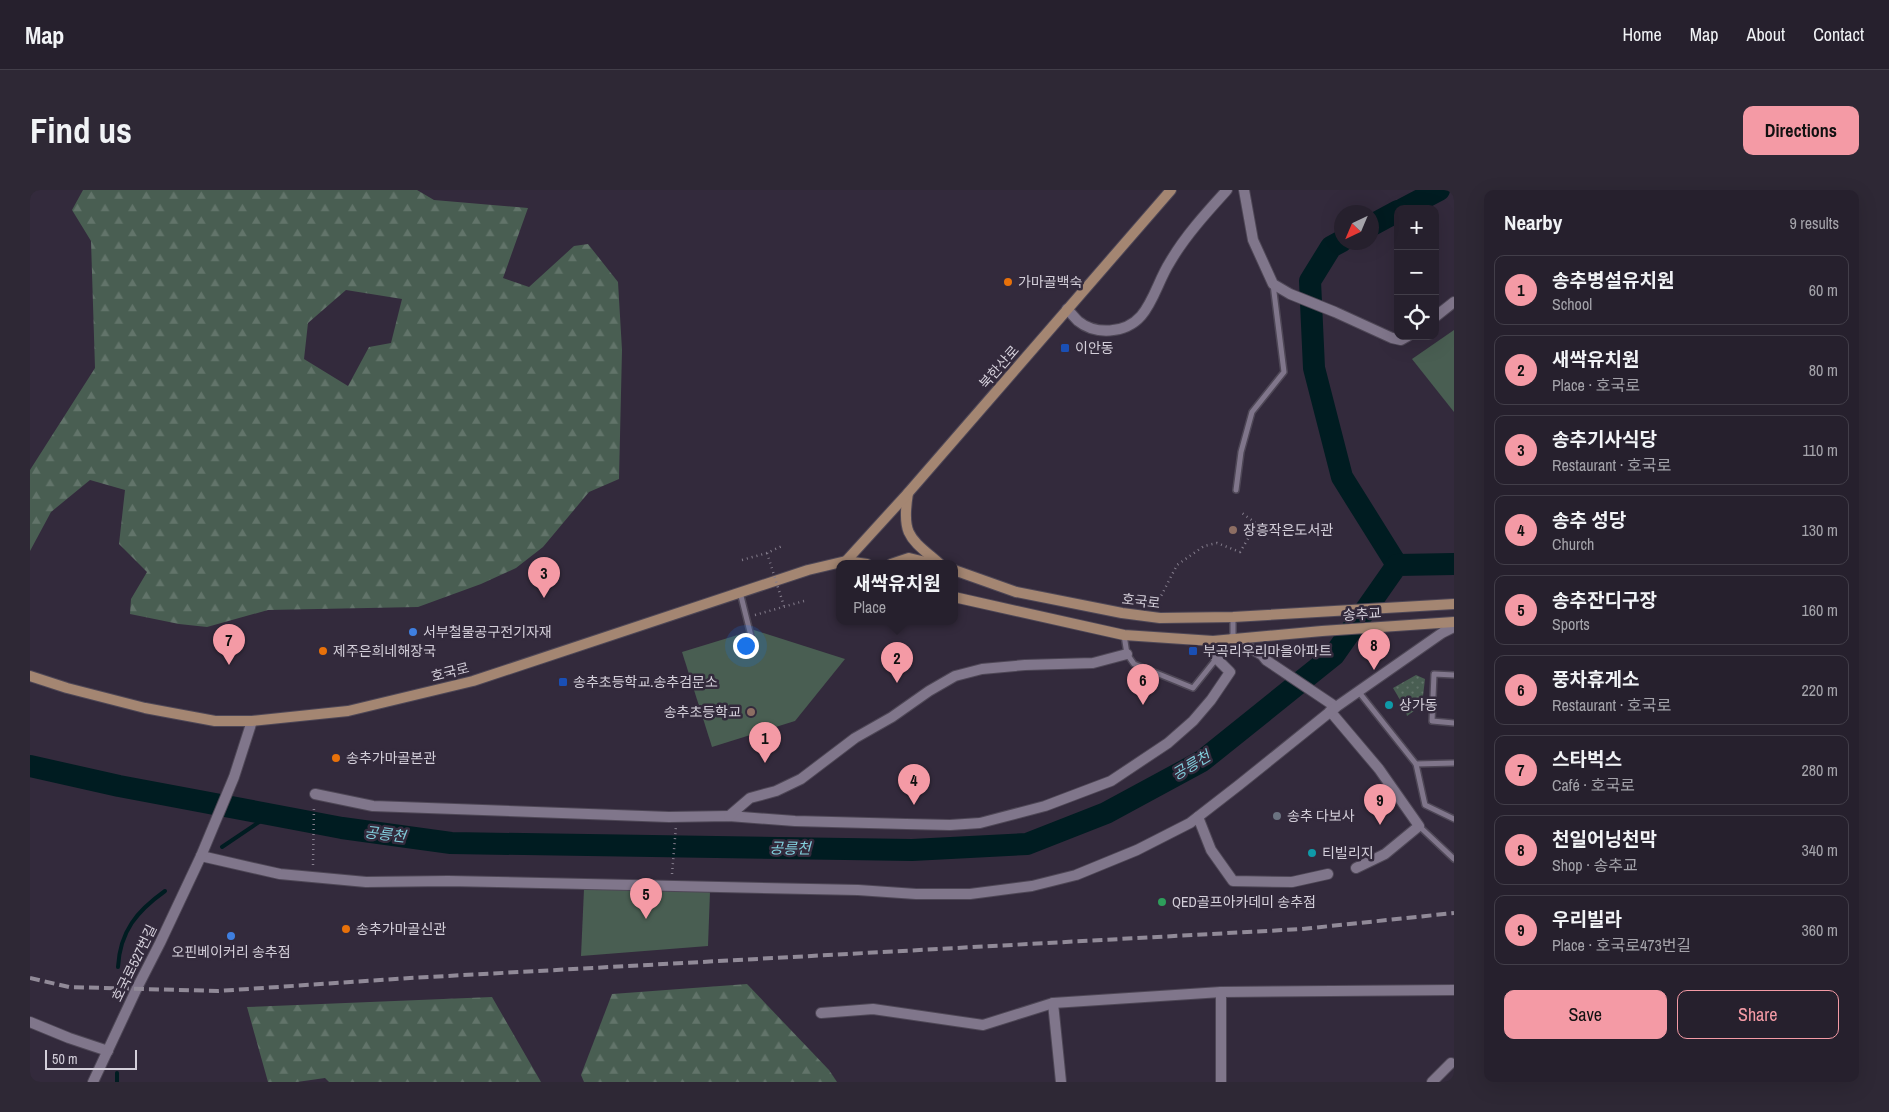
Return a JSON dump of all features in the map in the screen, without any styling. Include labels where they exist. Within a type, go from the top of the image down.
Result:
[{"type":"street","name":"북한산로","points":[[847,560],[908,493],[1171,190]]},
{"type":"street","points":[[1067,309],[1078,321],[1100,331],[1117,330],[1129,325],[1140,317],[1170,262],[1202,218],[1227,190]]},
{"type":"street","points":[[1244,190],[1253,240],[1273,284],[1290,294],[1394,339]]},
{"type":"street","points":[[1439,314],[1454,302]]},
{"type":"street","points":[[908,493],[905,512],[911,540],[935,560]]},
{"type":"street","points":[[903,560],[909,558],[917,560]]},
{"type":"street","name":"호국로","points":[[30,676],[67,688],[145,708],[215,721],[252,721],[348,711],[473,681],[740,592],[808,570],[836,563]]},
{"type":"street","name":"호국로","points":[[958,571],[1016,592],[1122,613],[1160,618],[1233,617],[1330,612]]},
{"type":"street","points":[[958,598],[1124,635],[1213,640],[1233,638],[1262,655],[1266,660],[1333,709],[1379,769],[1419,826],[1385,854],[1356,868]]},
{"type":"street","name":"송추교","points":[[1330,612],[1454,604]]},
{"type":"street","name":"송추교","points":[[1233,638],[1454,622]]},
{"type":"street","points":[[200,856],[280,874],[366,882],[448,881],[970,894],[1032,886],[1076,876],[1137,850],[1190,823],[1357,691],[1442,633],[1454,627]]},
{"type":"street","points":[[729,816],[750,798],[776,791],[801,779],[856,738],[955,676],[982,669],[1025,665],[1094,663],[1127,654]]},
{"type":"street","points":[[315,794],[373,806],[669,817],[729,816],[795,821],[950,825],[980,823],[1062,801],[1111,781],[1168,743],[1193,721],[1211,700],[1230,672],[1216,658]]},
{"type":"street","name":"호국로527번길","points":[[93,1082],[200,856],[234,778],[252,721]]},
{"type":"street","points":[[1198,817],[1211,850],[1232,881],[1292,882],[1328,874]]},
{"type":"street","points":[[821,1013],[873,1009],[983,1025],[1053,1003],[1221,992],[1454,990]]},
{"type":"street","points":[[1221,992],[1221,1082]]},
{"type":"street","points":[[1053,1003],[1060,1082]]},
{"type":"street","points":[[30,1022],[69,1038],[108,1050]]},
{"type":"street","points":[[1432,1082],[1453,1061]]},
{"type":"lane","points":[[1236,490],[1241,452],[1252,412],[1284,372],[1273,284]]},
{"type":"lane","points":[[740,592],[751,636]]},
{"type":"lane","points":[[1124,635],[1127,654],[1134,664],[1193,688],[1233,638],[1233,617]]},
{"type":"lane","points":[[1454,675],[1434,674],[1432,721],[1454,723]]},
{"type":"lane","points":[[1357,691],[1416,764],[1425,805],[1454,819]]},
{"type":"lane","points":[[1416,764],[1454,763]]},
{"type":"lane","points":[[1419,826],[1454,859]]},
{"type":"path","points":[[1159,600],[1177,566],[1204,546],[1217,543],[1240,552],[1257,524],[1242,513]]},
{"type":"path","points":[[742,560],[767,553],[784,545]]},
{"type":"path","points":[[767,553],[784,606]]},
{"type":"path","points":[[755,614],[804,601]]},
{"type":"path","points":[[312,866],[315,794]]},
{"type":"path","points":[[674,874],[676,823]]},
{"type":"green space","points":[[83,190],[417,190],[434,200],[528,208],[503,278],[529,287],[574,246],[588,244],[618,282],[622,350],[619,479],[589,492],[543,547],[516,568],[481,584],[418,607],[268,610],[207,627],[179,624],[130,614],[131,599],[147,572],[119,544],[125,490],[90,480],[51,512],[30,551],[30,470],[95,368],[91,241],[72,210]],"holes":[[[346,290],[402,299],[391,343],[369,347],[348,386],[304,359],[308,323]]]},
{"type":"green space","points":[[1454,330],[1454,412],[1412,359]]},
{"type":"green space","points":[[754,630],[845,659],[795,721],[712,747],[682,652]]},
{"type":"green space","points":[[1416,675],[1425,679],[1422,705],[1407,716],[1405,708],[1393,688]]},
{"type":"green space","points":[[584,889],[710,892],[708,946],[581,956]]},
{"type":"green space","points":[[747,984],[829,1070],[837,1082],[584,1082],[581,1075],[612,994]]},
{"type":"green space","points":[[492,997],[541,1082],[329,1082],[325,1078],[297,1082],[268,1082],[247,1007]]},
{"type":"waterway","points":[[1411,205],[1439,190]]},
{"type":"waterway","points":[[1379,221],[1394,213]]},
{"type":"waterway","points":[[1334,245],[1331,247],[1310,281],[1314,368],[1342,477],[1397,565]]},
{"type":"waterway","name":"공릉천","points":[[30,766],[119,786],[342,828],[451,843],[912,850],[1027,844],[1106,813],[1202,761],[1334,655],[1397,565],[1454,564]]},
{"type":"waterway","points":[[222,847],[271,814]]},
{"type":"waterway","points":[[118,967],[119,954],[126,932],[138,914],[165,891]]},
{"type":"waterway","points":[[117,1073],[117,1082]]},
{"type":"railway","points":[[30,978],[69,987],[218,991],[410,978],[1302,929],[1454,913]]},
{"type":"place","name":"가마골백숙","points":[[1008,282]]},
{"type":"place","name":"이안동","points":[[1065,348]]},
{"type":"place","name":"장흥작은도서관","points":[[1233,530]]},
{"type":"place","name":"송추기사식당","points":[[544,598]]},
{"type":"place","name":"서부철물공구전기자재","points":[[413,632]]},
{"type":"place","name":"제주은희네해장국","points":[[323,651]]},
{"type":"place","name":"부곡리우리마을아파트","points":[[1193,651]]},
{"type":"place","name":"스타벅스","points":[[229,665]]},
{"type":"place","name":"천일어닝천막","points":[[1374,670]]},
{"type":"place","name":"송추초등학교.송추검문소","points":[[563,682]]},
{"type":"place","name":"새싹유치원","points":[[897,683]]},
{"type":"place","name":"풍차휴게소","points":[[1143,705]]},
{"type":"place","name":"상가동","points":[[1389,705]]},
{"type":"place","name":"송추초등학교","points":[[751,712]]},
{"type":"place","name":"송추가마골본관","points":[[336,758]]},
{"type":"place","name":"송추병설유치원","points":[[765,763]]},
{"type":"place","name":"송추 성당","points":[[914,805]]},
{"type":"place","name":"송추 다보사","points":[[1277,816]]},
{"type":"place","name":"우리빌라","points":[[1380,825]]},
{"type":"place","name":"티빌리지","points":[[1312,853]]},
{"type":"place","name":"QED골프아카데미 송추점","points":[[1162,902]]},
{"type":"place","name":"송추잔디구장","points":[[646,919]]},
{"type":"place","name":"송추가마골신관","points":[[346,929]]},
{"type":"place","name":"오핀베이커리 송추점","points":[[231,936]]}]
